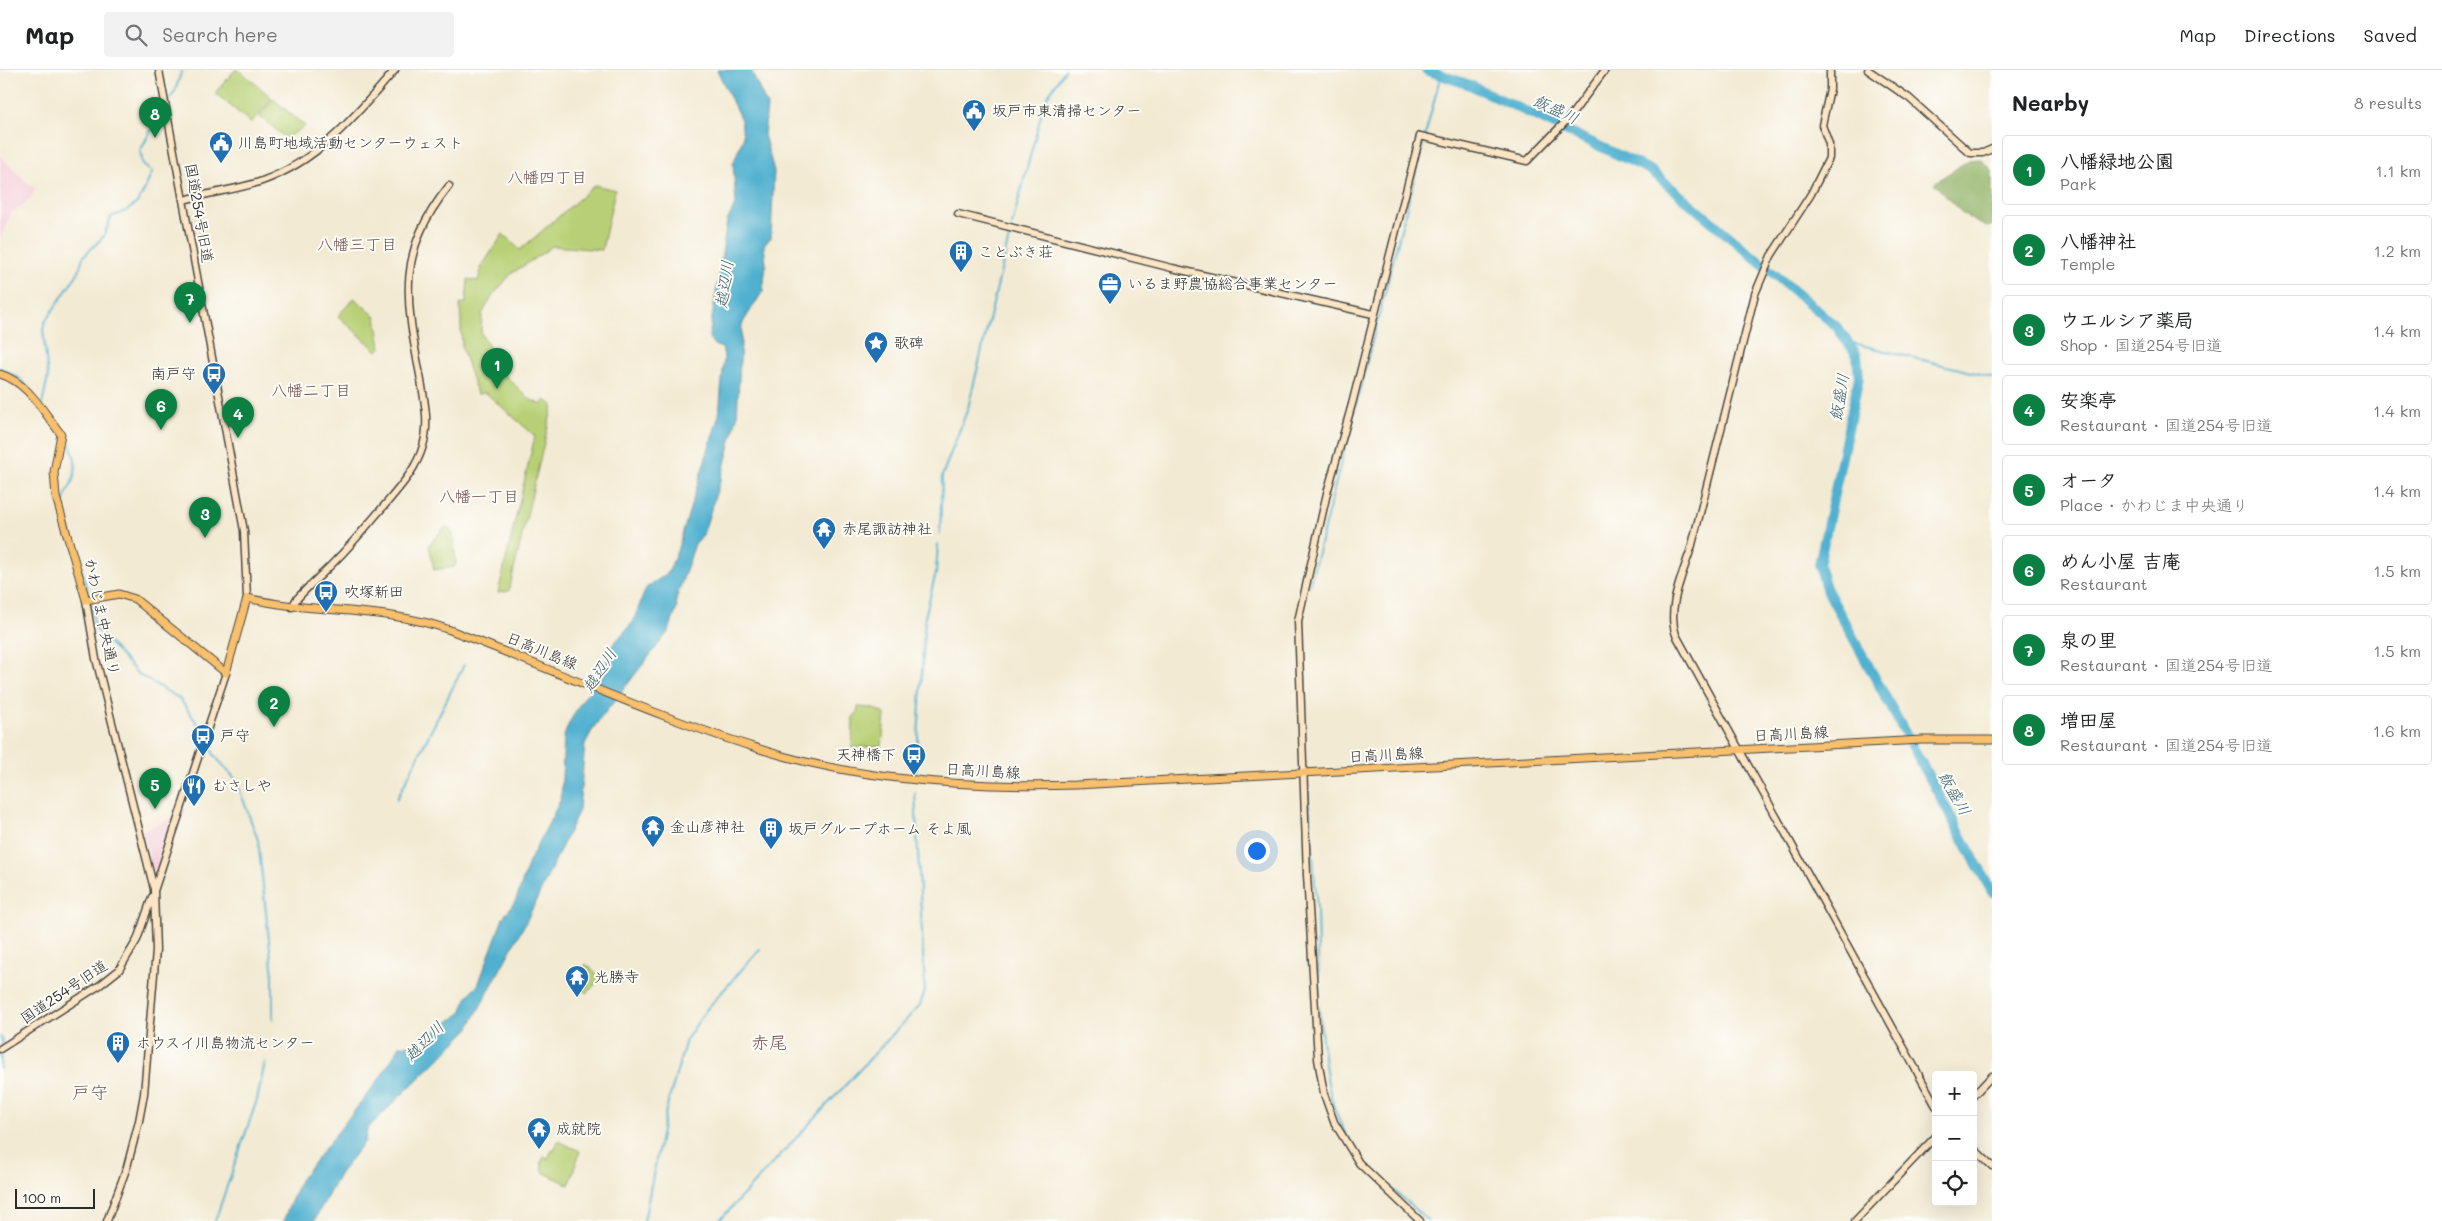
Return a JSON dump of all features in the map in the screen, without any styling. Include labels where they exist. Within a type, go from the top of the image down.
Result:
[{"type":"main road","name":"かわじま中央通り","points":[[0,374],[23,386],[61,434],[55,462],[55,490],[86,600]]},
{"type":"main road","points":[[86,600],[119,594],[135,599],[226,673],[246,598]]},
{"type":"main road","name":"日高川島線","points":[[246,598],[292,607],[376,613],[412,618],[450,630],[738,742],[784,756],[843,769],[937,782],[1033,786],[1922,740],[1992,740]]},
{"type":"street","name":"国道254号旧道","points":[[160,70],[244,531],[246,598]]},
{"type":"street","points":[[184,200],[262,181],[298,163],[335,137],[395,70]]},
{"type":"street","points":[[1420,1221],[1359,1163],[1334,1122],[1324,1094],[1315,1010],[1302,773],[1298,621],[1327,493],[1352,404],[1373,314],[1420,136],[1522,162],[1532,159],[1570,118],[1604,70]]},
{"type":"street","points":[[1830,70],[1830,89],[1822,125],[1829,144],[1829,158],[1810,194],[1771,257],[1760,280],[1749,314],[1673,615],[1676,635],[1932,1099]]},
{"type":"street","points":[[1868,70],[1909,98],[1970,153],[1983,153],[1992,150]]},
{"type":"street","points":[[292,607],[296,600],[338,559],[401,486],[411,473],[421,454],[426,433],[426,408],[409,318],[407,292],[409,272],[412,253],[423,226],[433,207],[449,186]]},
{"type":"street","points":[[958,214],[1172,268],[1373,314]]},
{"type":"street","name":"かわじま中央通り","points":[[86,600],[96,659],[154,891]]},
{"type":"street","name":"国道254号旧道","points":[[0,1049],[100,985],[119,970],[136,940],[154,891],[226,673]]},
{"type":"street","points":[[107,1221],[127,1166],[144,1094],[156,950],[154,891]]},
{"type":"street","points":[[1977,1092],[1992,1076]]},
{"type":"street","points":[[1855,1221],[1932,1140]]},
{"type":"street","points":[[1977,1152],[1992,1166]]},
{"type":"shaded area","points":[[0,156],[35,190],[29,201],[12,212],[0,239]]},
{"type":"shaded area","points":[[173,817],[156,870],[152,869],[143,831]]},
{"type":"green space","points":[[235,70],[239,70],[272,98],[251,123],[215,93]]},
{"type":"green space","points":[[273,99],[305,126],[286,138],[259,116]]},
{"type":"green space","points":[[1981,159],[1992,170],[1992,226],[1987,227],[1964,214],[1934,183],[1969,160]]},
{"type":"green space","points":[[595,185],[615,190],[602,250],[553,246],[511,274],[493,295],[482,314],[481,333],[504,374],[529,399],[542,405],[544,400],[553,405],[509,591],[498,593],[535,436],[486,393],[477,394],[462,348],[460,304],[466,303],[468,279],[478,281],[482,266],[503,234],[520,250]]},
{"type":"green space","points":[[354,298],[376,317],[381,348],[377,351],[338,316]]},
{"type":"green space","points":[[447,527],[453,533],[456,564],[454,567],[434,570],[429,545]]},
{"type":"green space","points":[[858,707],[873,708],[885,714],[882,746],[852,748],[853,717],[857,713]]},
{"type":"green space","points":[[586,964],[601,978],[587,993],[573,986]]},
{"type":"green space","points":[[558,1141],[580,1151],[569,1185],[543,1172],[541,1162],[544,1157],[548,1159]]},
{"type":"water","name":"越辺川","points":[[717,70],[751,70],[767,106],[764,135],[774,171],[771,238],[764,244],[766,264],[763,291],[742,324],[737,417],[724,468],[703,535],[695,544],[676,599],[677,608],[669,631],[594,727],[585,744],[579,810],[526,922],[467,1031],[367,1129],[365,1141],[340,1173],[314,1221],[283,1221],[300,1180],[380,1078],[400,1046],[418,1043],[460,1014],[469,994],[478,985],[503,918],[516,900],[529,862],[561,799],[564,736],[569,723],[583,699],[605,673],[609,649],[633,622],[646,588],[668,573],[677,551],[719,415],[724,357],[722,348],[714,345],[709,338],[727,221],[736,203],[733,164],[743,138],[741,120]]},
{"type":"waterway","points":[[168,102],[175,91],[182,70]]},
{"type":"waterway","points":[[1012,225],[1045,100],[1065,70]]},
{"type":"waterway","name":"飯盛川","points":[[1426,70],[1470,85],[1650,170],[1836,326],[1857,355],[1859,377],[1819,565],[1826,588],[1992,892]]},
{"type":"waterway","points":[[1309,587],[1441,74]]},
{"type":"waterway","points":[[42,404],[48,377],[43,329],[45,322],[78,273],[83,257],[104,236],[111,217],[134,206],[142,196],[152,172],[143,165],[140,151],[164,106]]},
{"type":"waterway","points":[[940,534],[942,476],[968,408],[1011,229]]},
{"type":"waterway","points":[[1849,342],[1992,377]]},
{"type":"waterway","points":[[0,368],[19,378],[33,393]]},
{"type":"waterway","points":[[56,422],[68,440],[74,455],[74,477],[64,499],[63,507],[89,594],[95,628],[138,674],[180,699],[204,733]]},
{"type":"waterway","points":[[916,774],[925,617],[936,572],[938,544]]},
{"type":"waterway","points":[[1301,631],[1303,611]]},
{"type":"waterway","points":[[397,799],[464,665]]},
{"type":"waterway","points":[[207,737],[214,755],[236,780],[258,840],[273,976],[273,1020]]},
{"type":"waterway","points":[[1307,780],[1317,909],[1319,997]]},
{"type":"waterway","points":[[719,1221],[920,1005],[925,991],[915,793]]},
{"type":"waterway","points":[[644,1221],[666,1110],[686,1040],[706,1010],[760,949]]},
{"type":"waterway","points":[[1319,1008],[1328,1081],[1337,1116],[1344,1132],[1370,1168],[1428,1221]]},
{"type":"waterway","points":[[0,1037],[2,1040],[0,1069]]},
{"type":"waterway","points":[[215,1221],[257,1100],[265,1062]]},
{"type":"place","name":"坂戸市東清掃センター","points":[[974,132]]},
{"type":"place","name":"増田屋","points":[[155,138]]},
{"type":"place","name":"川島町地域活動センターウェスト","points":[[221,164]]},
{"type":"place","name":"ことぶき荘","points":[[961,273]]},
{"type":"place","name":"いるま野農協総合事業センター","points":[[1110,305]]},
{"type":"place","name":"泉の里","points":[[190,323]]},
{"type":"place","name":"歌碑","points":[[876,364]]},
{"type":"place","name":"八幡緑地公園","points":[[497,389]]},
{"type":"place","name":"南戸守","points":[[214,395]]},
{"type":"place","name":"めん小屋 吉庵","points":[[161,430]]},
{"type":"place","name":"安楽亭","points":[[238,438]]},
{"type":"place","name":"ウエルシア薬局","points":[[205,538]]},
{"type":"place","name":"赤尾諏訪神社","points":[[824,550]]},
{"type":"place","name":"吹塚新田","points":[[326,613]]},
{"type":"place","name":"八幡神社","points":[[274,727]]},
{"type":"place","name":"戸守","points":[[203,757]]},
{"type":"place","name":"天神橋下","points":[[914,776]]},
{"type":"place","name":"むさしや","points":[[194,807]]},
{"type":"place","name":"オータ","points":[[155,809]]},
{"type":"place","name":"金山彦神社","points":[[653,848]]},
{"type":"place","name":"坂戸グループホーム そよ風","points":[[771,850]]},
{"type":"place","name":"光勝寺","points":[[577,998]]},
{"type":"place","name":"ホウスイ川島物流センター","points":[[118,1064]]},
{"type":"place","name":"成就院","points":[[539,1150]]},
{"type":"district","name":"八幡四丁目","points":[[547,177]]},
{"type":"district","name":"八幡三丁目","points":[[357,244]]},
{"type":"district","name":"八幡二丁目","points":[[311,390]]},
{"type":"district","name":"八幡一丁目","points":[[479,496]]},
{"type":"district","name":"赤尾","points":[[769,1043]]},
{"type":"district","name":"戸守","points":[[90,1093]]}]
